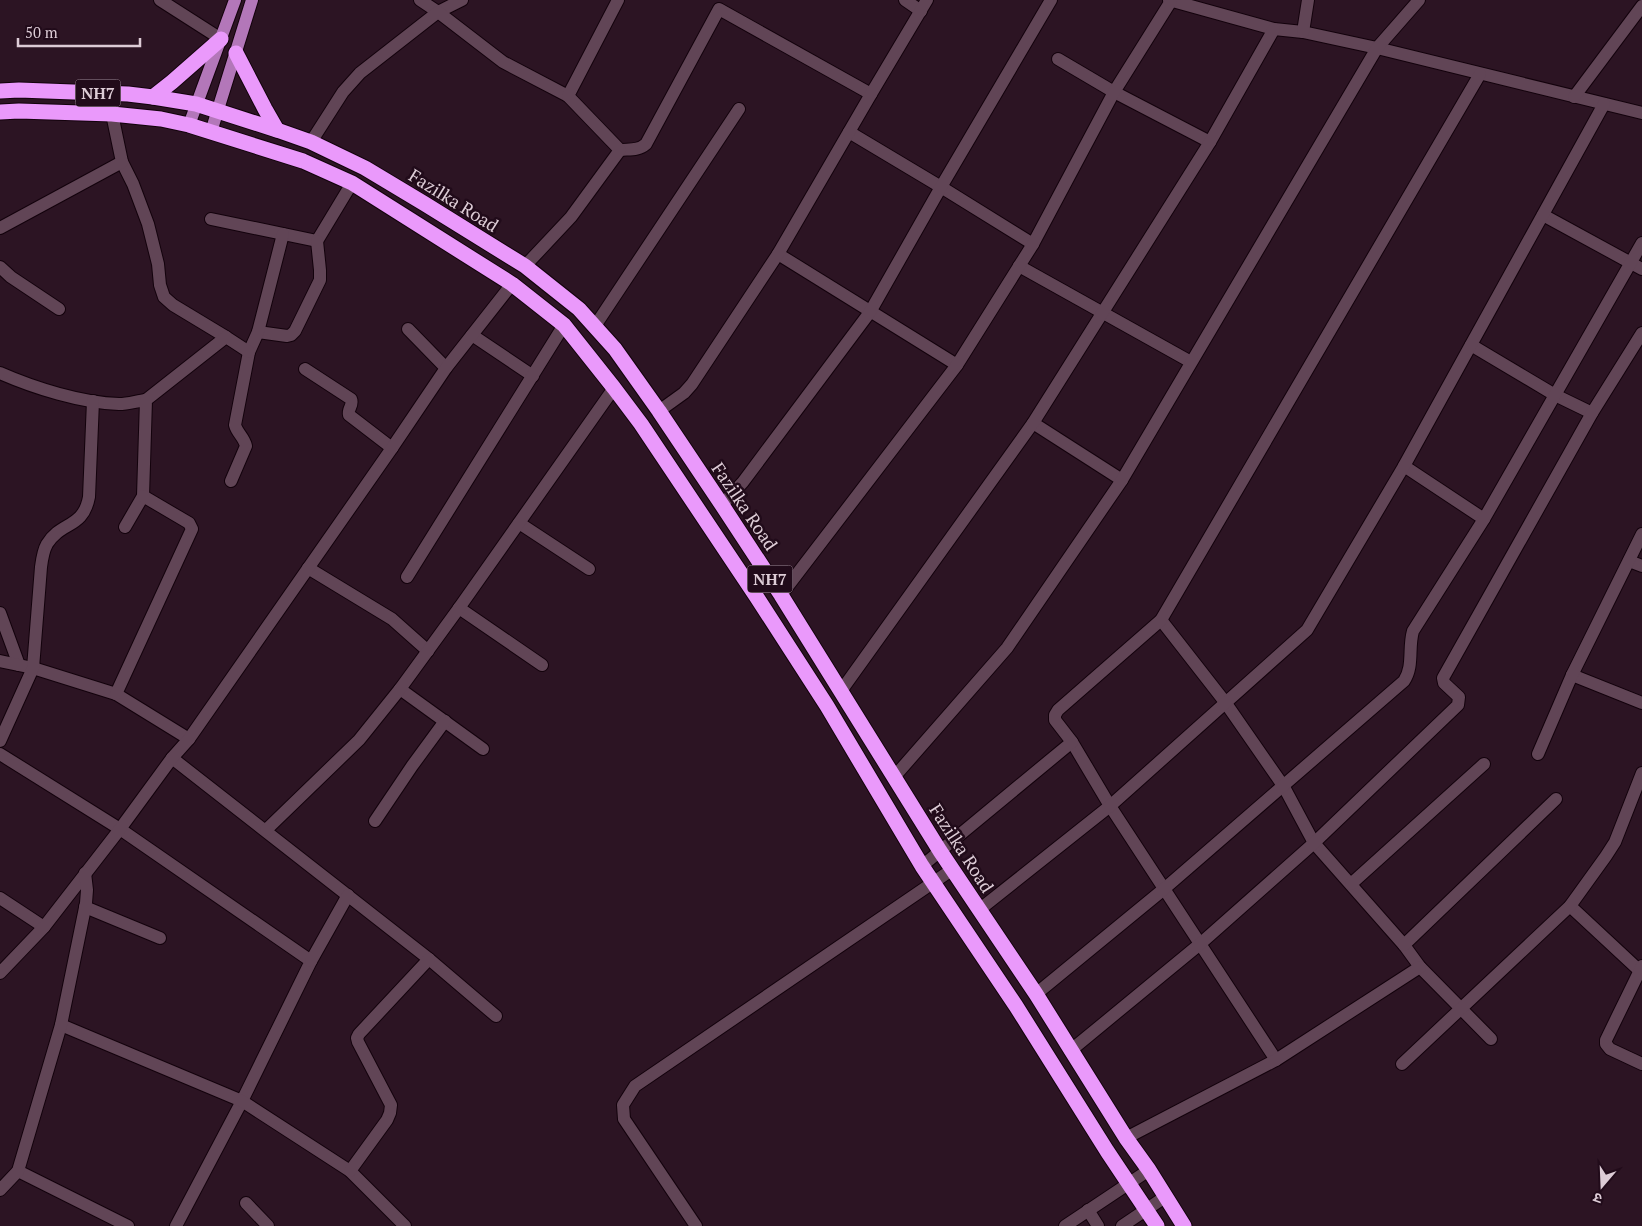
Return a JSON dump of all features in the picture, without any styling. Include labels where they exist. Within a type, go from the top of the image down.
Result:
[{"type":"highway","points":[[153,97],[221,39]]},
{"type":"highway","points":[[236,52],[277,130]]},
{"type":"highway","name":"NH7","points":[[0,91],[128,94],[196,104]]},
{"type":"highway","name":"Fazilka Road","points":[[196,104],[311,142],[365,168],[525,266],[579,310],[595,326],[615,349],[660,412],[781,595],[940,851],[1036,994],[1070,1051],[1184,1226]]},
{"type":"highway","name":"NH7","points":[[0,112],[112,114],[161,119],[212,132],[303,161],[352,184],[512,284],[564,325],[641,424],[756,596],[827,706],[922,866],[1016,1006],[1060,1079],[1157,1226]]},
{"type":"main road","points":[[188,125],[234,0]]},
{"type":"main road","points":[[212,132],[217,110],[252,0]]},
{"type":"street","points":[[160,0],[221,39]]},
{"type":"street","points":[[420,0],[503,62],[568,96],[620,150],[641,148],[646,144],[721,5],[871,94]]},
{"type":"street","points":[[311,142],[343,92],[360,73],[438,12],[462,0]]},
{"type":"street","points":[[568,96],[618,0]]},
{"type":"street","points":[[660,412],[684,393],[692,384],[778,254],[924,5],[905,0]]},
{"type":"street","points":[[722,505],[743,482],[870,312],[1051,0]]},
{"type":"street","points":[[781,595],[956,365],[1033,244],[1114,92],[1170,0],[1274,29],[1302,32],[1377,48],[1642,113]]},
{"type":"street","points":[[1302,32],[1308,0]]},
{"type":"street","points":[[895,776],[1007,648],[1122,480],[1377,48],[1418,0]]},
{"type":"street","points":[[1574,96],[1642,6]]},
{"type":"street","points":[[842,691],[1033,423],[1210,142],[1274,29]]},
{"type":"street","points":[[1058,60],[1114,92],[1210,142]]},
{"type":"street","points":[[1276,1060],[1110,806],[1072,742],[1056,720],[1055,715],[1058,710],[1161,620],[1480,74]]},
{"type":"street","points":[[979,910],[1110,806],[1307,630],[1404,466],[1604,104]]},
{"type":"street","points":[[595,326],[739,109]]},
{"type":"street","points":[[112,114],[122,162],[133,184],[148,224],[164,297],[173,305],[249,352]]},
{"type":"street","points":[[849,132],[1033,244]]},
{"type":"street","points":[[525,266],[571,217],[620,150]]},
{"type":"street","points":[[0,228],[122,162]]},
{"type":"street","points":[[258,332],[287,336],[295,331],[320,280],[317,241],[352,184]]},
{"type":"street","points":[[1543,215],[1636,267]]},
{"type":"street","points":[[211,219],[317,241]]},
{"type":"street","points":[[231,481],[246,446],[235,425],[249,352],[258,332],[283,234]]},
{"type":"street","points":[[1036,994],[1284,787],[1404,681],[1410,669],[1413,631],[1484,520],[1555,395],[1636,267],[1642,243]]},
{"type":"street","points":[[778,254],[956,365]]},
{"type":"street","points":[[1019,266],[1191,362]]},
{"type":"street","points":[[0,267],[11,277],[59,309]]},
{"type":"street","points":[[0,973],[44,927],[172,758],[189,739],[446,368],[512,284]]},
{"type":"street","points":[[407,577],[564,325]]},
{"type":"street","points":[[408,329],[446,368]]},
{"type":"street","points":[[1070,1051],[1200,944],[1314,843],[1458,705],[1459,697],[1444,683],[1443,678],[1592,413],[1642,334]]},
{"type":"street","points":[[472,335],[533,376]]},
{"type":"street","points":[[0,373],[47,390],[93,401],[120,404],[146,400],[226,337]]},
{"type":"street","points":[[1471,345],[1555,395],[1592,413]]},
{"type":"street","points":[[306,368],[351,399],[352,404],[348,412],[349,415],[392,448]]},
{"type":"street","points":[[266,830],[359,740],[400,689],[460,608],[614,388]]},
{"type":"street","points":[[124,527],[143,496],[146,400]]},
{"type":"street","points":[[0,741],[33,668],[43,552],[48,542],[57,532],[76,521],[84,514],[87,506],[93,401]]},
{"type":"street","points":[[1033,423],[1122,480]]},
{"type":"street","points":[[1404,466],[1484,520]]},
{"type":"street","points":[[116,694],[192,529],[188,523],[143,496]]},
{"type":"street","points":[[519,523],[589,569]]},
{"type":"street","points":[[1538,754],[1572,674],[1642,534]]},
{"type":"street","points":[[1629,561],[1642,566]]},
{"type":"street","points":[[308,568],[392,618],[428,651]]},
{"type":"street","points":[[460,608],[542,665]]},
{"type":"street","points":[[0,614],[19,665]]},
{"type":"street","points":[[1161,620],[1225,702],[1284,787],[1314,843],[1404,945],[1420,967],[1462,1008],[1490,1039]]},
{"type":"street","points":[[0,661],[33,668],[116,694],[189,739]]},
{"type":"street","points":[[1572,674],[1642,703]]},
{"type":"street","points":[[400,689],[483,749]]},
{"type":"street","points":[[375,821],[412,766],[445,722]]},
{"type":"street","points":[[922,866],[1072,742]]},
{"type":"street","points":[[0,754],[120,829],[311,961]]},
{"type":"street","points":[[172,758],[429,959],[496,1016]]},
{"type":"street","points":[[1351,884],[1484,764]]},
{"type":"street","points":[[1402,1064],[1570,906],[1615,842],[1642,772]]},
{"type":"street","points":[[1404,945],[1556,799]]},
{"type":"street","points":[[696,1226],[624,1120],[623,1105],[628,1095],[635,1086],[953,869]]},
{"type":"street","points":[[0,1190],[18,1171],[60,1025],[85,907],[87,890],[85,873]]},
{"type":"street","points":[[176,1226],[242,1101],[311,961],[348,895]]},
{"type":"street","points":[[0,898],[44,927]]},
{"type":"street","points":[[1570,906],[1641,968],[1606,1040],[1606,1044],[1610,1049],[1642,1064]]},
{"type":"street","points":[[85,907],[160,938]]},
{"type":"street","points":[[350,1171],[387,1120],[391,1105],[357,1038],[429,959]]},
{"type":"street","points":[[1126,1138],[1276,1060],[1420,967]]},
{"type":"street","points":[[60,1025],[242,1101],[350,1171],[406,1226]]},
{"type":"street","points":[[1065,1226],[1149,1170]]},
{"type":"street","points":[[18,1171],[128,1226]]},
{"type":"street","points":[[1122,1226],[1165,1197]]},
{"type":"street","points":[[246,1203],[268,1226]]},
{"type":"street","points":[[1088,1210],[1098,1226]]}]
